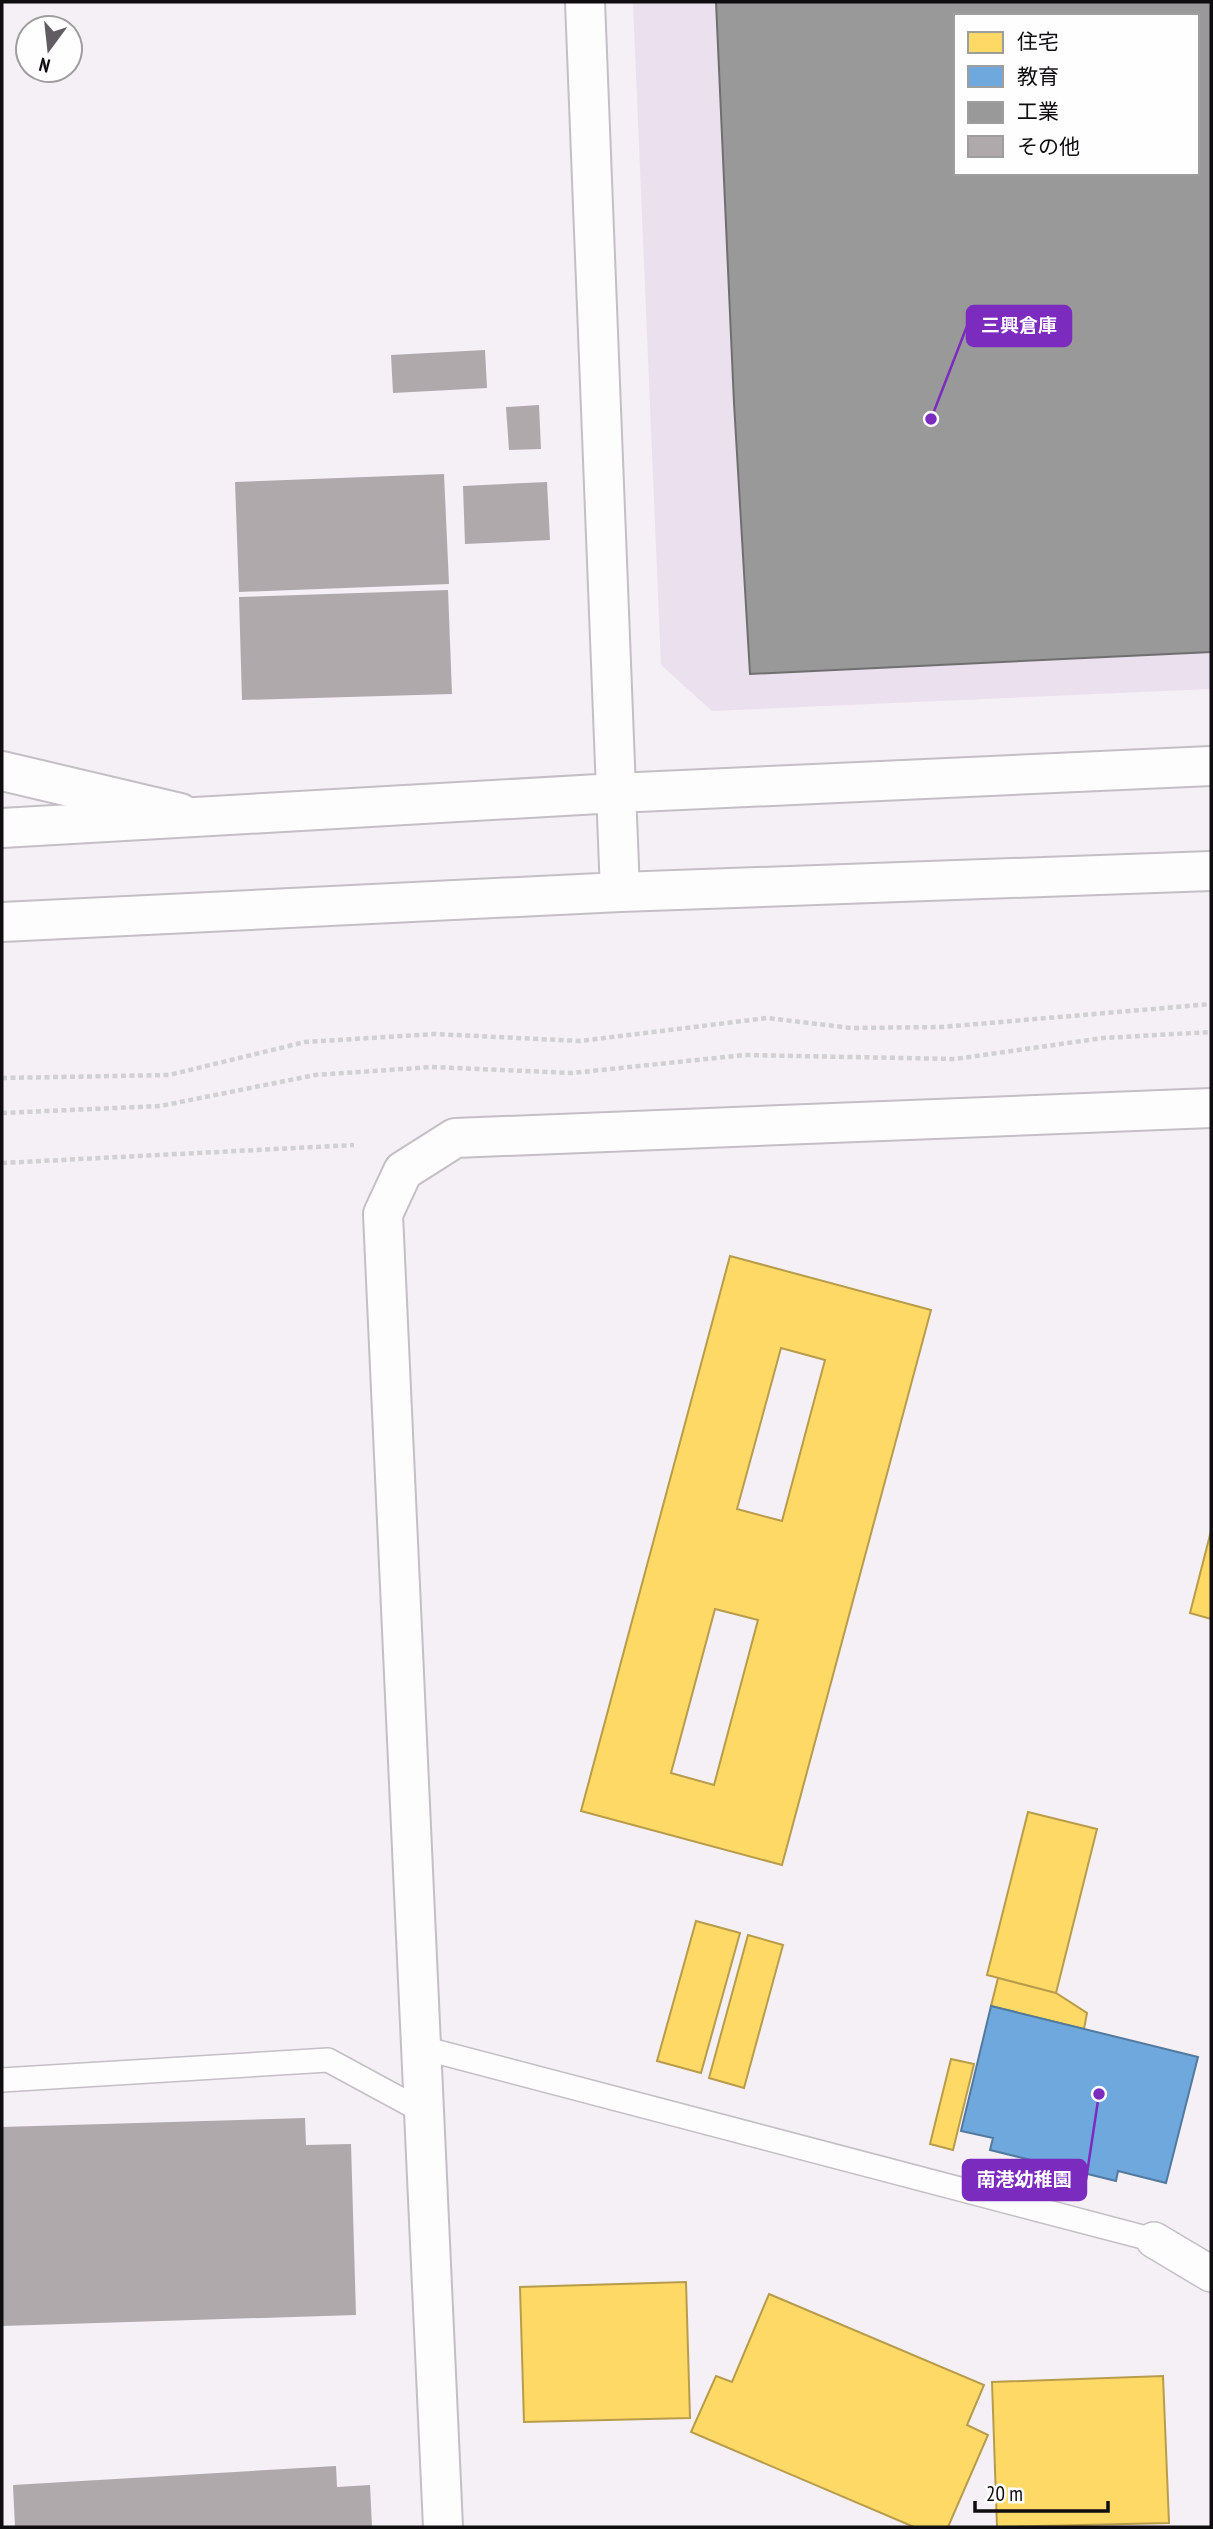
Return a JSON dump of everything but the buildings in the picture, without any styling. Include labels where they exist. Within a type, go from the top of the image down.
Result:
[{"type":"street","points":[[585,2],[620,891]]},
{"type":"street","points":[[2,828],[616,793],[1211,766]]},
{"type":"street","points":[[2,771],[194,816]]},
{"type":"street","points":[[2,922],[620,891],[1211,870]]},
{"type":"street","points":[[443,2527],[383,1214],[403,1171],[455,1138],[1211,1108]]},
{"type":"street","points":[[1154,2240],[1211,2274]]},
{"type":"lane","points":[[423,2048],[1154,2240]]},
{"type":"lane","points":[[2,2081],[328,2060],[425,2112]]},
{"type":"path","points":[[2,1078],[169,1075],[305,1042],[435,1034],[580,1041],[767,1018],[851,1028],[942,1027],[1211,1004]]},
{"type":"path","points":[[2,1113],[160,1106],[316,1075],[354,1072],[432,1067],[572,1073],[745,1055],[955,1059],[1103,1038],[1211,1032]]},
{"type":"path","points":[[2,1163],[354,1145]]},
{"type":"shaded area","points":[[633,2],[1211,2],[1211,689],[712,711],[661,665]]},
{"type":"place","name":"三興倉庫","points":[[931,419]]},
{"type":"place","name":"南港幼稚園","points":[[1099,2094]]}]
